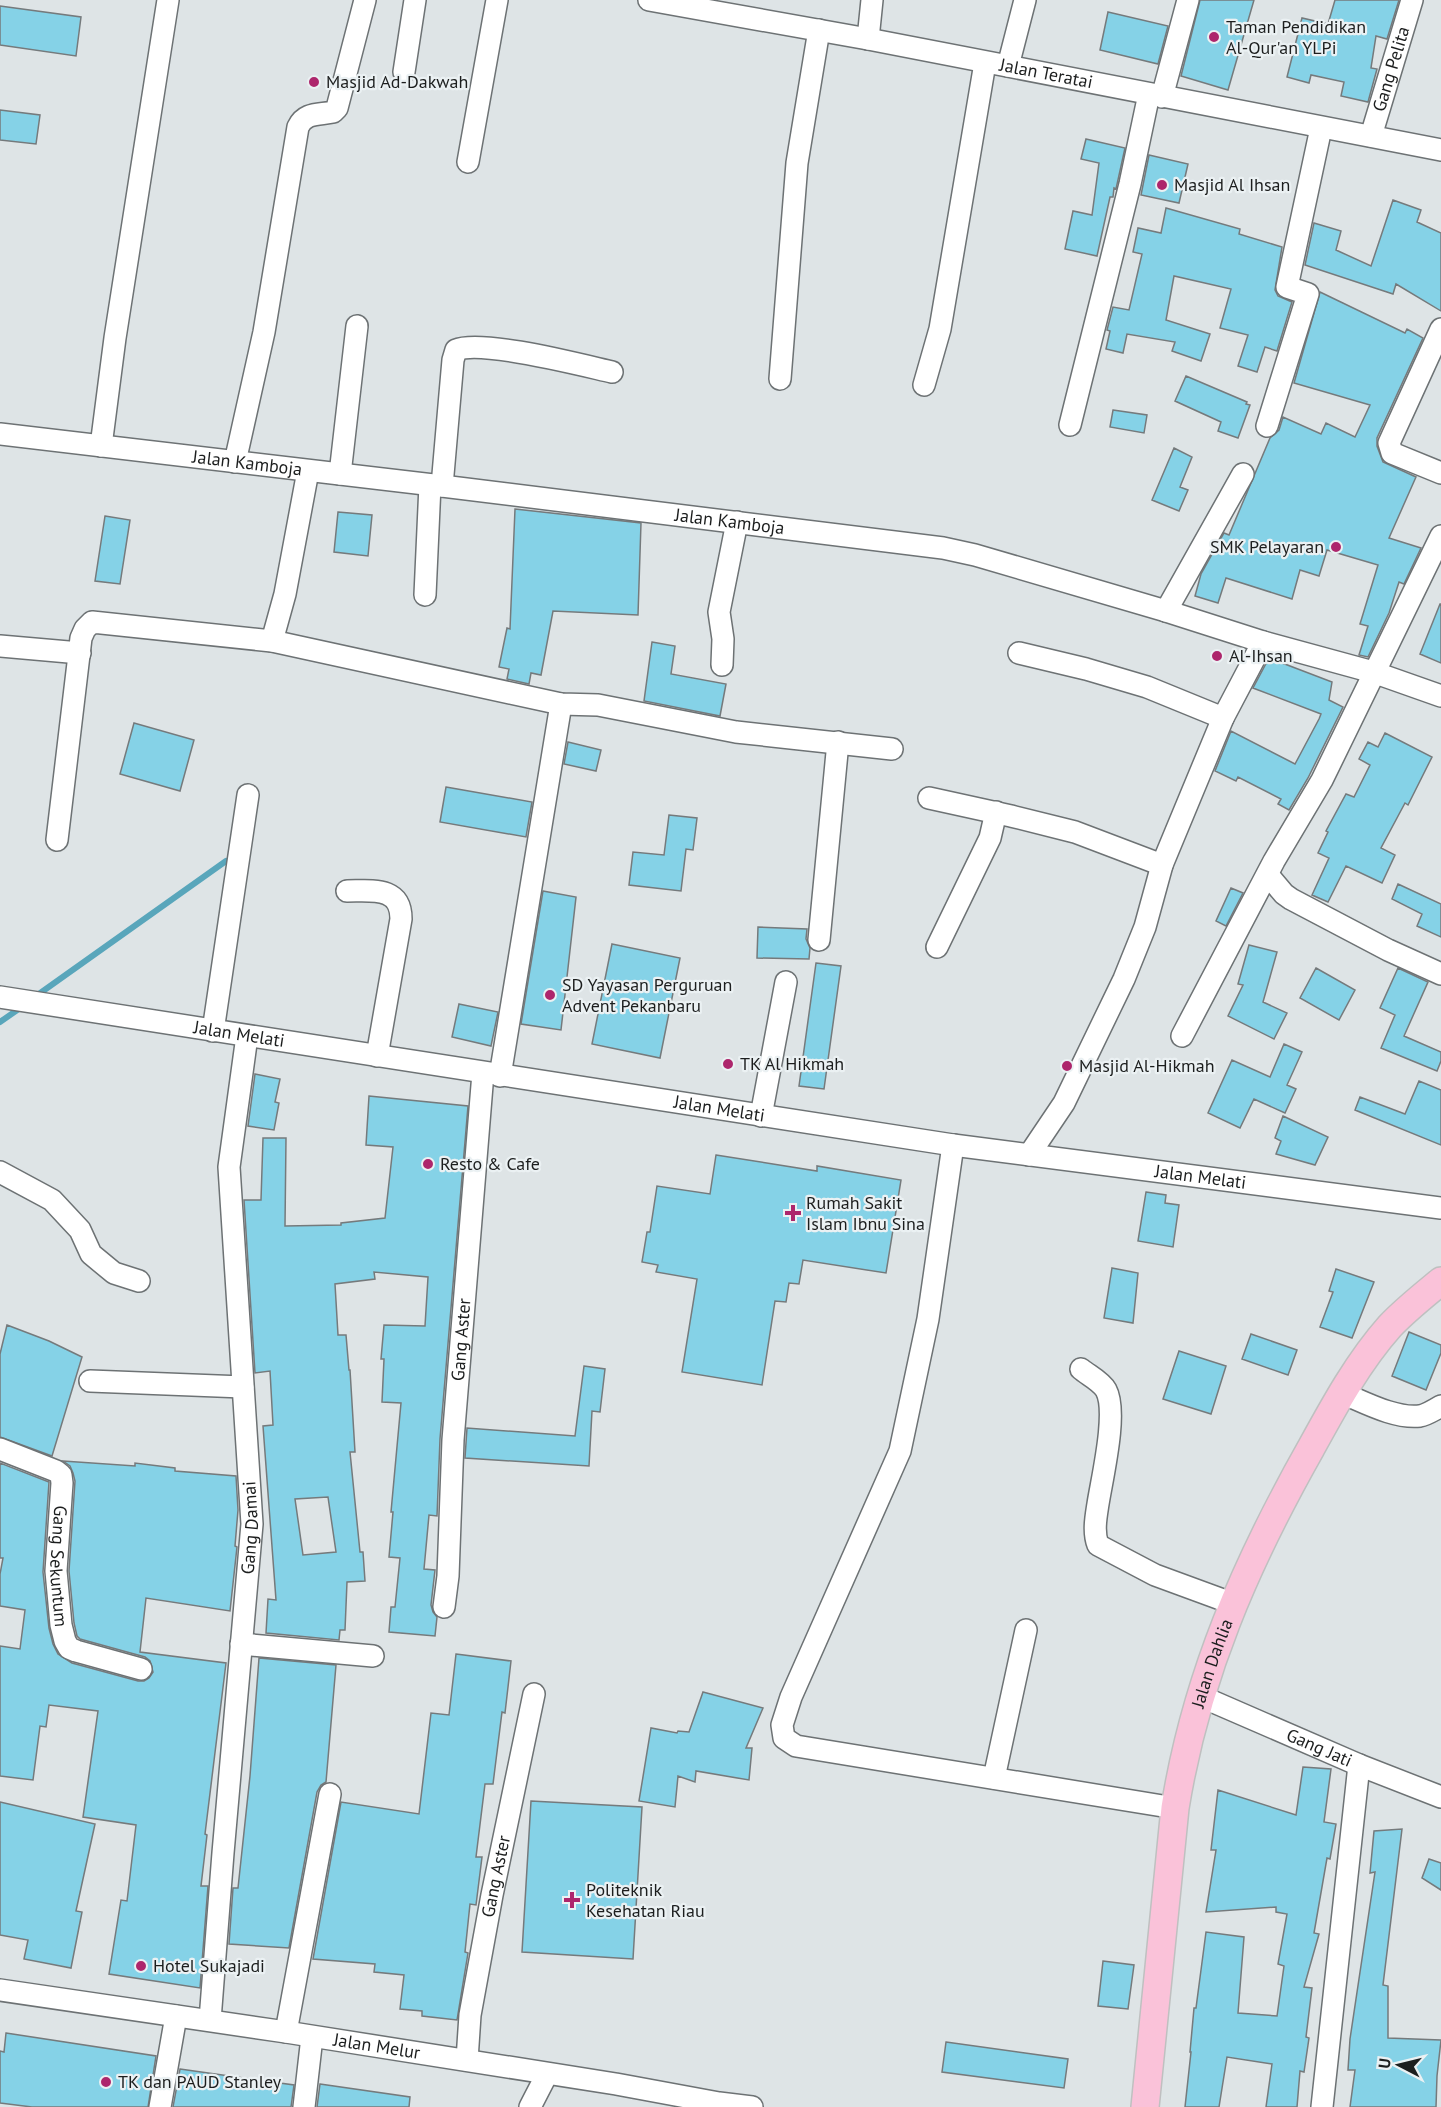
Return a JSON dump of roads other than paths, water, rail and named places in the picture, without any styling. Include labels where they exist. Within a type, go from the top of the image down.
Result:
[{"type":"main road","name":"Jalan Dahlia","points":[[1145,2107],[1179,1781],[1200,1696],[1223,1628],[1259,1547],[1300,1467],[1342,1393],[1364,1359],[1391,1326],[1441,1281]]},
{"type":"street","points":[[101,446],[115,338],[168,0]]},
{"type":"street","points":[[235,462],[264,332],[298,127],[301,119],[309,115],[333,112],[337,108],[365,0]]},
{"type":"street","points":[[404,72],[415,0]]},
{"type":"street","points":[[468,162],[497,0]]},
{"type":"street","name":"Jalan Teratai","points":[[649,0],[868,39],[1441,150]]},
{"type":"street","points":[[868,39],[872,0]]},
{"type":"street","points":[[1008,66],[1025,0]]},
{"type":"street","points":[[1070,425],[1130,184],[1188,0]]},
{"type":"street","name":"Gang Pelita","points":[[1371,136],[1412,0]]},
{"type":"street","points":[[780,379],[797,163],[819,30]]},
{"type":"street","points":[[924,385],[940,329],[985,63]]},
{"type":"street","points":[[1267,426],[1308,294],[1287,287],[1321,128]]},
{"type":"street","points":[[340,474],[357,326]]},
{"type":"street","points":[[1441,329],[1389,443],[1392,453],[1441,473]]},
{"type":"street","points":[[425,595],[436,485],[456,350],[464,347],[502,349],[612,372]]},
{"type":"street","name":"Jalan Kamboja","points":[[0,434],[943,548],[975,555],[1263,642],[1373,672],[1441,696]]},
{"type":"street","points":[[272,640],[285,594],[308,471]]},
{"type":"street","points":[[1166,611],[1243,474]]},
{"type":"street","points":[[722,665],[723,639],[719,612],[737,522]]},
{"type":"street","points":[[1182,1036],[1274,861],[1322,780],[1441,536]]},
{"type":"street","points":[[57,840],[81,638],[85,629],[92,622],[272,640],[561,704],[598,705],[736,732],[892,749]]},
{"type":"street","points":[[1029,1155],[1064,1103],[1124,979],[1145,927],[1162,865],[1223,718],[1263,642]]},
{"type":"street","points":[[0,646],[80,653]]},
{"type":"street","points":[[1019,653],[1147,687],[1223,718]]},
{"type":"street","name":"Gang Aster","points":[[444,1607],[453,1440],[492,1074],[561,704]]},
{"type":"street","points":[[819,940],[838,742]]},
{"type":"street","points":[[213,1031],[248,795]]},
{"type":"street","points":[[929,798],[1075,832],[1162,865]]},
{"type":"street","points":[[937,947],[990,838],[996,812]]},
{"type":"street","points":[[1268,875],[1291,899],[1388,950],[1441,974]]},
{"type":"street","points":[[347,891],[377,891],[394,897],[401,907],[401,919],[377,1056]]},
{"type":"street","points":[[761,1116],[786,982]]},
{"type":"street","name":"Jalan Melati","points":[[0,997],[953,1145],[1441,1208]]},
{"type":"street","name":"Gang Damai","points":[[210,2020],[252,1524],[229,1167],[247,1036]]},
{"type":"street","points":[[953,1145],[928,1319],[900,1451],[791,1697],[782,1725],[784,1738],[796,1746],[1175,1808]]},
{"type":"street","points":[[0,1172],[52,1200],[80,1230],[91,1254],[114,1273],[139,1281]]},
{"type":"street","points":[[1081,1370],[1105,1389],[1110,1405],[1108,1445],[1096,1518],[1096,1542],[1155,1575],[1234,1604]]},
{"type":"street","points":[[90,1381],[243,1387]]},
{"type":"street","points":[[1342,1393],[1386,1412],[1401,1414],[1420,1416],[1441,1406]]},
{"type":"street","name":"Gang Sekuntum","points":[[0,1449],[61,1475],[56,1571],[61,1625],[69,1648],[141,1669]]},
{"type":"street","points":[[994,1778],[1026,1630]]},
{"type":"street","points":[[241,1644],[373,1656]]},
{"type":"street","name":"Gang Aster","points":[[467,2060],[470,2015],[492,1895],[534,1694]]},
{"type":"street","name":"Gang Jati","points":[[1200,1696],[1359,1765],[1441,1797]]},
{"type":"street","points":[[1322,2107],[1359,1765]]},
{"type":"street","points":[[286,2032],[330,1794]]},
{"type":"street","name":"Jalan Melur","points":[[0,1990],[467,2060],[616,2084],[719,2105],[752,2107]]},
{"type":"street","points":[[160,2107],[176,2016]]},
{"type":"street","points":[[304,2107],[312,2037]]},
{"type":"street","points":[[530,2107],[547,2074]]},
{"type":"waterway","points":[[36,996],[226,861]]},
{"type":"waterway","points":[[0,1022],[23,1006]]},
{"type":"place","name":"Taman Pendidikan Al-Qur'an YLPi","points":[[1214,37]]},
{"type":"place","name":"Masjid Ad-Dakwah","points":[[314,82]]},
{"type":"place","name":"Masjid Al Ihsan","points":[[1162,185]]},
{"type":"place","name":"SMK Pelayaran","points":[[1336,547]]},
{"type":"place","name":"Al-Ihsan","points":[[1217,656]]},
{"type":"place","name":"SD Yayasan Perguruan Advent Pekanbaru","points":[[550,995]]},
{"type":"place","name":"TK Al Hikmah","points":[[728,1064]]},
{"type":"place","name":"Masjid Al-Hikmah","points":[[1067,1066]]},
{"type":"place","name":"Resto & Cafe","points":[[428,1164]]},
{"type":"place","name":"Rumah Sakit Islam Ibnu Sina","points":[[793,1213]]},
{"type":"place","name":"Politeknik Kesehatan Riau","points":[[572,1900]]},
{"type":"place","name":"Hotel Sukajadi","points":[[141,1966]]},
{"type":"place","name":"TK dan PAUD Stanley","points":[[106,2082]]}]
